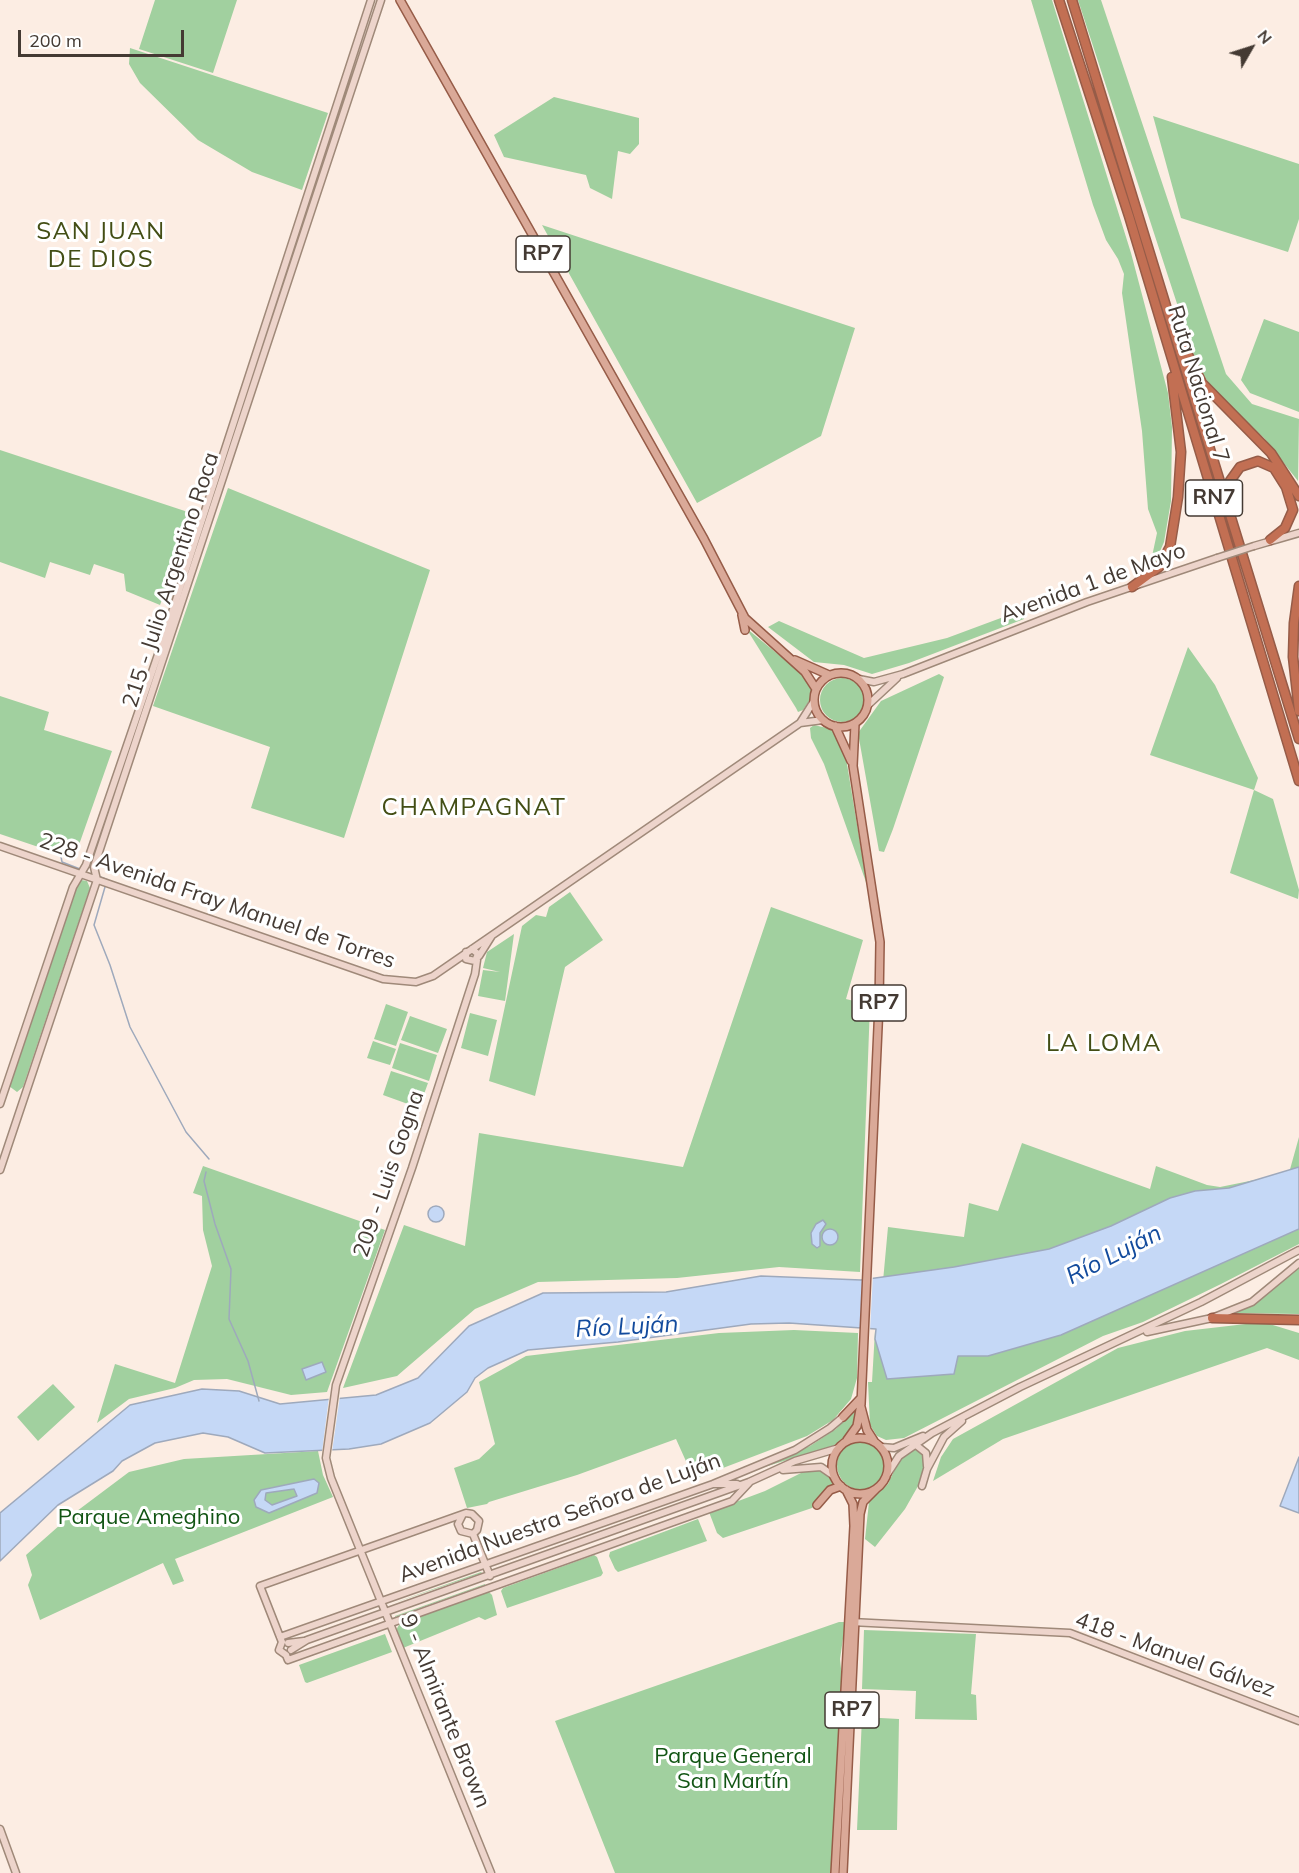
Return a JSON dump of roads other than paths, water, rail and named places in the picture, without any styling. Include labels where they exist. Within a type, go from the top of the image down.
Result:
[{"type":"highway","name":"Ruta Nacional 7","points":[[1059,0],[1164,335],[1299,781]]},
{"type":"highway","name":"Ruta Nacional 7","points":[[1072,0],[1299,739]]},
{"type":"highway","points":[[1168,313],[1202,383],[1270,453],[1299,496]]},
{"type":"highway","points":[[1132,587],[1153,572],[1164,560],[1170,547],[1178,497],[1181,436],[1164,335]]},
{"type":"highway","points":[[1233,520],[1229,487],[1232,476],[1247,463],[1265,462],[1280,474],[1290,494],[1293,510],[1285,528],[1270,540]]},
{"type":"highway","points":[[1299,586],[1294,623],[1293,657],[1299,711]]},
{"type":"highway","points":[[1212,1318],[1299,1320]]},
{"type":"main road","name":"RP7","points":[[400,0],[704,539],[741,609],[751,625],[805,672],[816,689]]},
{"type":"main road","points":[[741,609],[745,630]]},
{"type":"main road","name":"RP7","points":[[790,658],[829,675],[848,673],[859,679]]},
{"type":"main road","points":[[829,675],[816,689],[814,701],[823,720],[835,726],[855,723],[866,712],[867,690],[859,679]]},
{"type":"main road","name":"RP7","points":[[839,1448],[848,1440],[857,1426],[861,1401],[870,1242],[880,942],[853,766],[855,723]]},
{"type":"main road","name":"RP7","points":[[835,726],[853,766]]},
{"type":"main road","name":"RP7","points":[[861,1401],[867,1430],[881,1447]]},
{"type":"main road","points":[[843,1417],[861,1401]]},
{"type":"main road","points":[[848,1440],[863,1438],[874,1441]]},
{"type":"main road","points":[[881,1447],[888,1459],[888,1473]]},
{"type":"main road","points":[[834,1476],[832,1463],[839,1448]]},
{"type":"main road","name":"RP7","points":[[843,1873],[860,1514],[863,1502],[888,1473]]},
{"type":"main road","name":"RP7","points":[[834,1476],[844,1488],[854,1508],[835,1873]]},
{"type":"main road","points":[[817,1505],[827,1493],[844,1488],[863,1494],[876,1489]]},
{"type":"street","name":"215 - Julio Argentino Roca","points":[[0,1104],[72,887],[86,865],[164,637],[371,0]]},
{"type":"street","name":"215 - Julio Argentino Roca","points":[[0,1170],[97,880],[94,867],[381,0]]},
{"type":"street","name":"Avenida 1 de Mayo","points":[[859,679],[874,682],[903,674],[982,642],[1132,587],[1270,540],[1299,533]]},
{"type":"street","name":"Avenida 1 de Mayo","points":[[868,705],[886,685],[903,674]]},
{"type":"street","name":"228 - Avenida Fray Manuel de Torres","points":[[0,846],[391,981],[405,983],[424,980],[800,723],[814,701]]},
{"type":"street","name":"228 - Avenida Fray Manuel de Torres","points":[[800,723],[823,720]]},
{"type":"street","name":"228 - Avenida Fray Manuel de Torres","points":[[473,960],[494,933]]},
{"type":"street","points":[[469,950],[473,960]]},
{"type":"street","points":[[469,950],[473,960]]},
{"type":"street","points":[[453,961],[473,960]]},
{"type":"street","name":"209 - Luis Gogna","points":[[327,1463],[336,1385],[475,974],[473,960]]},
{"type":"street","points":[[881,1447],[894,1448],[932,1433],[1299,1250]]},
{"type":"street","points":[[1123,1339],[1212,1318],[1258,1299],[1299,1263]]},
{"type":"street","points":[[922,1486],[927,1469],[944,1437],[980,1409]]},
{"type":"street","name":"Avenida Nuestra Señora de Luján","points":[[284,1641],[380,1600],[713,1484],[795,1450],[843,1417]]},
{"type":"street","points":[[888,1473],[899,1456],[932,1433]]},
{"type":"street","points":[[916,1445],[926,1453],[927,1469]]},
{"type":"street","name":"Avenida Nuestra Señora de Luján","points":[[284,1641],[307,1640],[385,1613],[749,1482],[795,1461],[839,1448]]},
{"type":"street","name":"9 - Almirante Brown","points":[[327,1463],[385,1613],[491,1873]]},
{"type":"street","name":"Avenida Nuestra Señora de Luján","points":[[777,1471],[806,1466],[821,1467],[834,1476]]},
{"type":"street","points":[[715,1494],[735,1475]]},
{"type":"street","points":[[713,1484],[749,1482]]},
{"type":"street","name":"Avenida Nuestra Señora de Luján","points":[[288,1655],[389,1623],[732,1501],[744,1491],[749,1482]]},
{"type":"street","points":[[288,1655],[260,1586],[462,1515],[472,1514],[479,1521],[479,1526],[473,1534]]},
{"type":"street","points":[[462,1515],[458,1521],[459,1528],[463,1533],[473,1534]]},
{"type":"street","points":[[473,1534],[490,1576]]},
{"type":"street","name":"418 - Manuel Gálvez","points":[[848,1622],[1070,1633],[1299,1721]]},
{"type":"street","name":"Avenida Nuestra Señora de Luján","points":[[288,1655],[307,1640]]},
{"type":"street","points":[[284,1641],[279,1650],[288,1655]]},
{"type":"street","points":[[0,1829],[16,1873]]},
{"type":"water","name":"Río Luján","points":[[1299,1167],[1299,1229],[1061,1335],[988,1356],[958,1356],[954,1374],[887,1379],[875,1339],[876,1329],[789,1323],[751,1324],[618,1342],[528,1350],[488,1368],[475,1378],[467,1392],[430,1423],[381,1444],[349,1449],[265,1453],[228,1437],[203,1433],[155,1443],[122,1461],[113,1471],[58,1505],[0,1561],[0,1513],[130,1405],[202,1389],[239,1391],[280,1404],[376,1395],[418,1378],[469,1326],[543,1293],[666,1292],[761,1276],[861,1280],[954,1267],[1049,1249],[1111,1226],[1170,1198],[1195,1191],[1229,1188]]},
{"type":"water","points":[[433,1206],[439,1206],[444,1214],[442,1220],[433,1222],[428,1217],[428,1211]]},
{"type":"water","points":[[823,1220],[826,1224],[820,1233],[820,1246],[817,1248],[812,1244],[811,1233],[816,1224]]},
{"type":"water","points":[[827,1229],[833,1229],[838,1237],[836,1243],[827,1245],[822,1240],[822,1234]]},
{"type":"water","points":[[322,1362],[326,1372],[306,1380],[302,1369]]},
{"type":"water","points":[[1299,1457],[1299,1513],[1280,1506]]},
{"type":"water","points":[[314,1479],[319,1483],[317,1493],[269,1513],[256,1507],[254,1500],[261,1490]],"holes":[[[294,1489],[297,1496],[272,1505],[265,1500],[266,1493]]]},
{"type":"waterway","points":[[59,846],[62,862],[80,869]]},
{"type":"waterway","points":[[98,876],[108,880]]},
{"type":"waterway","points":[[105,887],[94,925],[130,1027],[186,1132],[209,1159]]},
{"type":"waterway","points":[[206,1172],[204,1181],[215,1224],[231,1269],[229,1319],[248,1361],[259,1401]]},
{"type":"district","name":"SAN JUAN DE DIOS","points":[[101,246]]},
{"type":"district","name":"CHAMPAGNAT","points":[[474,808]]},
{"type":"district","name":"LA LOMA","points":[[1104,1044]]},
{"type":"park label","name":"Parque Ameghino","points":[[149,1517]]},
{"type":"park label","name":"Parque General San Martín","points":[[733,1769]]}]
